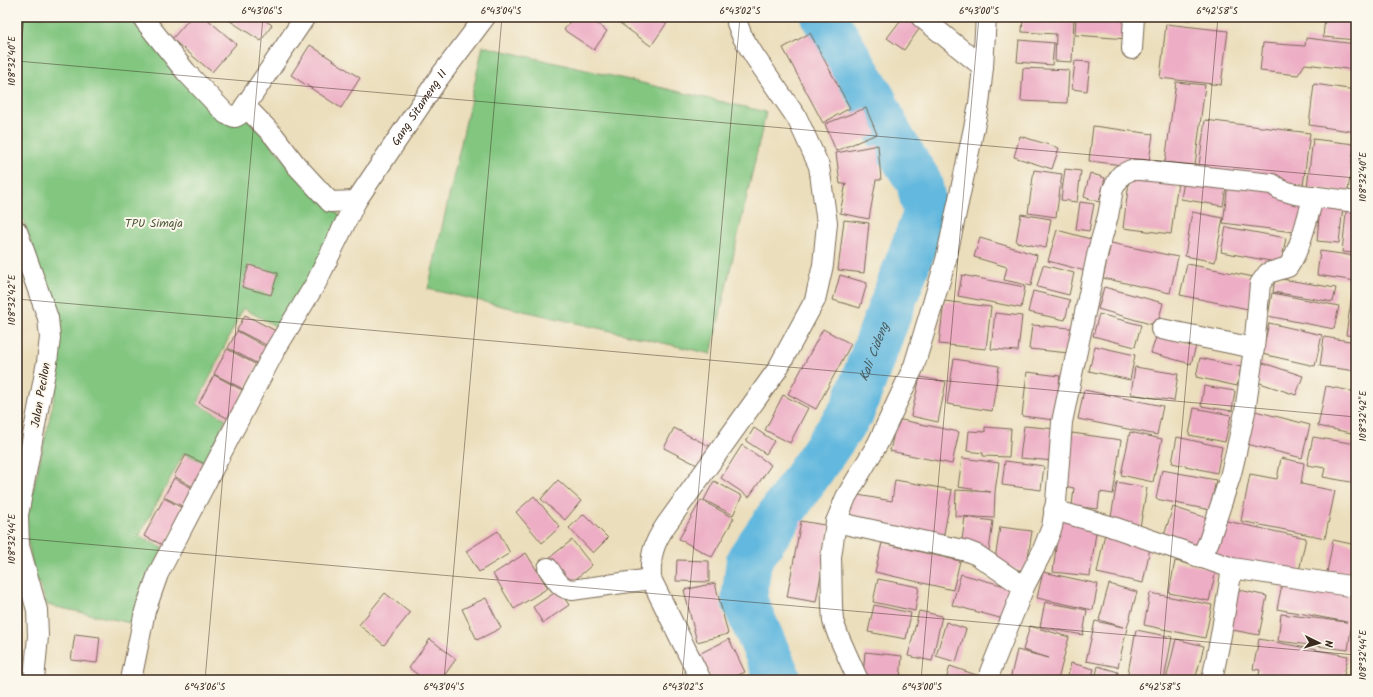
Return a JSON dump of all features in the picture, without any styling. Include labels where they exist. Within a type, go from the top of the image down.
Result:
[{"type":"street","points":[[145,17],[145,21],[186,72],[226,114],[240,112],[274,136],[296,165],[330,202],[356,202]]},
{"type":"street","points":[[240,112],[304,17]]},
{"type":"street","name":"Gang Sitameng II","points":[[131,680],[145,611],[158,574],[275,350],[316,283],[356,202],[438,79],[485,17]]},
{"type":"street","points":[[702,680],[651,579],[650,564],[656,540],[777,370],[815,300],[823,265],[827,223],[819,166],[797,118],[742,36],[737,23],[737,17]]},
{"type":"street","points":[[921,17],[983,67]]},
{"type":"street","points":[[858,680],[833,621],[831,557],[836,522],[846,497],[878,443],[914,366],[946,260],[979,104],[986,17]]},
{"type":"street","points":[[1132,49],[1134,17]]},
{"type":"street","points":[[990,672],[1024,587],[1042,552],[1052,527],[1062,422],[1098,251],[1114,189],[1121,175],[1131,170],[1140,170],[1272,184],[1281,190],[1356,202]]},
{"type":"street","points":[[1202,558],[1230,477],[1245,412],[1254,348],[1260,284],[1268,273],[1288,267],[1293,259],[1299,245],[1314,196]]},
{"type":"street","name":"Jalan Pecilon","points":[[17,231],[48,318],[50,338],[47,362],[18,515],[19,546],[37,610],[38,636],[34,680]]},
{"type":"street","points":[[1161,329],[1254,348]]},
{"type":"street","points":[[1054,510],[1110,526],[1232,568],[1356,587]]},
{"type":"street","points":[[836,522],[967,551],[977,555],[1024,587]]},
{"type":"street","points":[[548,568],[559,584],[566,589],[572,590],[651,579]]},
{"type":"street","points":[[1212,680],[1232,568]]},
{"type":"green space","name":"TPU Simaja","points":[[17,17],[137,17],[224,122],[247,118],[320,199],[343,218],[279,328],[243,308],[197,404],[226,419],[205,463],[184,453],[139,536],[163,548],[140,596],[135,624],[47,605],[34,572],[25,527],[55,394],[59,344],[47,291],[22,217],[22,156],[17,121]]},
{"type":"green space","points":[[483,46],[766,112],[711,354],[428,289]]},
{"type":"building","points":[[191,17],[205,17],[236,44],[212,72],[172,39]]},
{"type":"building","points":[[224,17],[260,17],[272,25],[261,41]]},
{"type":"building","points":[[573,17],[588,17],[607,31],[594,50],[564,30]]},
{"type":"building","points":[[620,17],[671,17],[651,46],[617,21]]},
{"type":"building","points":[[903,17],[906,17],[920,28],[904,50],[887,38]]},
{"type":"building","points":[[1023,17],[1074,17],[1072,62],[1055,61],[1056,34],[1022,32]]},
{"type":"building","points":[[1076,17],[1129,17],[1127,39],[1075,35]]},
{"type":"building","points":[[1190,17],[1190,20],[1163,18]]},
{"type":"building","points":[[1325,17],[1356,17],[1356,40],[1323,37]]},
{"type":"building","points":[[1166,24],[1228,31],[1221,85],[1160,78]]},
{"type":"building","points":[[810,33],[850,108],[823,123],[783,48]]},
{"type":"building","points":[[1306,38],[1356,44],[1356,70],[1305,64],[1298,75],[1260,71],[1263,43],[1305,46]]},
{"type":"building","points":[[1019,40],[1054,43],[1052,65],[1017,62]]},
{"type":"building","points":[[310,45],[360,78],[341,108],[291,75]]},
{"type":"building","points":[[1075,61],[1090,62],[1087,91],[1072,89]]},
{"type":"building","points":[[1023,68],[1069,70],[1067,103],[1021,101]]},
{"type":"building","points":[[1176,82],[1205,85],[1194,173],[1164,169]]},
{"type":"building","points":[[1314,84],[1356,90],[1356,132],[1309,125]]},
{"type":"building","points":[[866,108],[877,134],[836,151],[825,124]]},
{"type":"building","points":[[1205,120],[1310,133],[1303,186],[1198,173]]},
{"type":"building","points":[[1093,126],[1153,134],[1148,168],[1089,161]]},
{"type":"building","points":[[1020,136],[1059,148],[1052,169],[1014,157]]},
{"type":"building","points":[[1313,139],[1354,144],[1348,192],[1307,187]]},
{"type":"building","points":[[878,145],[881,180],[876,180],[869,219],[840,213],[846,183],[840,184],[836,153]]},
{"type":"building","points":[[1065,169],[1081,171],[1077,202],[1061,200]]},
{"type":"building","points":[[1034,170],[1062,174],[1056,217],[1028,213]]},
{"type":"building","points":[[1090,173],[1105,178],[1099,202],[1084,197]]},
{"type":"building","points":[[1130,174],[1178,181],[1171,234],[1123,228]]},
{"type":"building","points":[[1185,175],[1227,181],[1223,206],[1181,199]]},
{"type":"building","points":[[1228,185],[1306,196],[1301,233],[1223,223]]},
{"type":"building","points":[[1080,202],[1094,204],[1089,231],[1076,229]]},
{"type":"building","points":[[1347,203],[1356,204],[1356,253],[1342,252]]},
{"type":"building","points":[[1320,205],[1343,207],[1339,243],[1317,241]]},
{"type":"building","points":[[1192,212],[1223,218],[1215,262],[1185,256]]},
{"type":"building","points":[[1021,214],[1051,219],[1046,248],[1016,242]]},
{"type":"building","points":[[844,220],[869,223],[864,273],[838,270]]},
{"type":"building","points":[[1226,227],[1286,238],[1281,263],[1221,252]]},
{"type":"building","points":[[1057,230],[1098,241],[1089,272],[1048,261]]},
{"type":"building","points":[[980,238],[1037,255],[1031,286],[1004,280],[1007,267],[974,257]]},
{"type":"building","points":[[1111,243],[1178,257],[1170,293],[1103,278]]},
{"type":"building","points":[[1320,251],[1356,256],[1356,281],[1317,275]]},
{"type":"building","points":[[1187,264],[1254,277],[1248,309],[1180,295]]},
{"type":"building","points":[[249,265],[278,273],[271,295],[242,287]]},
{"type":"building","points":[[1043,265],[1074,273],[1069,295],[1037,287]]},
{"type":"building","points":[[840,275],[867,283],[860,308],[833,300]]},
{"type":"building","points":[[962,275],[1025,287],[1021,308],[958,296]]},
{"type":"building","points":[[1275,278],[1336,288],[1333,302],[1273,292]]},
{"type":"building","points":[[1104,287],[1163,303],[1157,326],[1098,309]]},
{"type":"building","points":[[1033,291],[1070,300],[1065,320],[1028,312]]},
{"type":"building","points":[[1272,293],[1339,306],[1334,329],[1268,316]]},
{"type":"building","points":[[1352,294],[1356,295],[1356,336],[1346,335]]},
{"type":"building","points":[[944,301],[991,307],[986,349],[939,344]]},
{"type":"building","points":[[995,313],[1022,316],[1018,351],[991,349]]},
{"type":"building","points":[[1099,314],[1141,325],[1135,347],[1093,336]]},
{"type":"building","points":[[245,315],[276,331],[268,346],[237,330]]},
{"type":"building","points":[[1269,323],[1322,335],[1315,366],[1262,354]]},
{"type":"building","points":[[1032,325],[1071,328],[1069,353],[1029,349]]},
{"type":"building","points":[[823,329],[851,344],[816,409],[788,394]]},
{"type":"building","points":[[237,331],[266,347],[258,364],[228,348]]},
{"type":"building","points":[[1157,334],[1196,346],[1191,364],[1151,353]]},
{"type":"building","points":[[1324,337],[1356,342],[1356,371],[1320,366]]},
{"type":"building","points":[[1095,346],[1135,355],[1130,380],[1089,371]]},
{"type":"building","points":[[227,349],[257,365],[245,390],[214,374]]},
{"type":"building","points":[[1200,358],[1241,367],[1237,386],[1196,377]]},
{"type":"building","points":[[954,359],[999,366],[992,411],[947,404]]},
{"type":"building","points":[[1257,361],[1303,376],[1296,395],[1251,380]]},
{"type":"building","points":[[1135,367],[1178,374],[1174,401],[1131,394]]},
{"type":"building","points":[[1027,372],[1060,376],[1055,420],[1022,416]]},
{"type":"building","points":[[214,375],[244,391],[229,419],[199,403]]},
{"type":"building","points":[[920,377],[946,382],[938,422],[911,416]]},
{"type":"building","points":[[1204,386],[1235,391],[1232,411],[1201,406]]},
{"type":"building","points":[[1326,386],[1356,392],[1356,434],[1318,426]]},
{"type":"building","points":[[1084,390],[1163,406],[1157,435],[1078,419]]},
{"type":"building","points":[[783,395],[808,408],[790,443],[765,430]]},
{"type":"building","points":[[1194,408],[1231,415],[1225,442],[1189,435]]},
{"type":"building","points":[[1255,411],[1310,425],[1302,458],[1247,444]]},
{"type":"building","points":[[897,419],[959,432],[952,464],[890,451]]},
{"type":"building","points":[[1024,426],[1057,429],[1054,461],[1020,458]]},
{"type":"building","points":[[985,427],[1011,429],[1009,457],[983,456],[983,453],[967,451],[969,431],[985,432]]},
{"type":"building","points":[[674,428],[713,448],[703,468],[664,448]]},
{"type":"building","points":[[754,428],[774,441],[766,454],[746,441]]},
{"type":"building","points":[[1130,432],[1162,439],[1153,482],[1121,475]]},
{"type":"building","points":[[1072,433],[1121,440],[1113,494],[1100,492],[1098,509],[1072,506],[1074,488],[1064,486]]},
{"type":"building","points":[[1177,437],[1222,447],[1217,473],[1172,463]]},
{"type":"building","points":[[1313,437],[1356,444],[1356,483],[1323,477],[1325,468],[1307,465]]},
{"type":"building","points":[[742,445],[771,465],[749,497],[721,478]]},
{"type":"building","points":[[186,455],[207,465],[195,488],[174,476]]},
{"type":"building","points":[[962,458],[999,463],[995,492],[994,518],[955,516],[956,490],[991,492],[958,487]]},
{"type":"building","points":[[1281,458],[1304,463],[1301,484],[1335,491],[1325,538],[1241,521],[1250,474],[1277,479]]},
{"type":"building","points":[[1005,461],[1044,466],[1041,490],[1002,485]]},
{"type":"building","points":[[1162,470],[1216,480],[1210,510],[1156,499]]},
{"type":"building","points":[[174,478],[194,489],[184,507],[164,497]]},
{"type":"building","points":[[558,480],[581,501],[565,520],[541,499]]},
{"type":"building","points":[[895,480],[952,490],[943,539],[847,522],[852,494],[892,501]]},
{"type":"building","points":[[714,481],[742,496],[733,515],[704,500]]},
{"type":"building","points":[[1117,482],[1147,488],[1140,527],[1110,523]]},
{"type":"building","points":[[534,496],[560,527],[542,543],[516,512]]},
{"type":"building","points":[[164,498],[184,509],[165,546],[144,536]]},
{"type":"building","points":[[701,500],[734,518],[712,557],[679,539]]},
{"type":"building","points":[[1173,507],[1213,520],[1202,555],[1162,542]]},
{"type":"building","points":[[584,514],[608,538],[593,553],[569,528]]},
{"type":"building","points":[[1062,515],[1097,525],[1090,576],[1053,572]]},
{"type":"building","points":[[965,517],[993,521],[989,551],[961,548]]},
{"type":"building","points":[[1222,520],[1306,538],[1298,576],[1214,558]]},
{"type":"building","points":[[801,521],[830,526],[816,602],[787,597]]},
{"type":"building","points":[[1000,527],[1032,531],[1026,571],[994,566]]},
{"type":"building","points":[[498,531],[510,553],[479,572],[466,551]]},
{"type":"building","points":[[1105,533],[1151,543],[1143,583],[1097,573]]},
{"type":"building","points":[[572,540],[592,565],[570,584],[549,558]]},
{"type":"building","points":[[1333,540],[1356,545],[1356,578],[1327,572]]},
{"type":"building","points":[[882,543],[960,561],[953,590],[875,572]]},
{"type":"building","points":[[526,553],[548,588],[514,609],[493,574]]},
{"type":"building","points":[[677,560],[709,561],[709,582],[676,581]]},
{"type":"building","points":[[1175,561],[1216,570],[1209,601],[1169,593]]},
{"type":"building","points":[[1043,572],[1098,584],[1093,610],[1037,598]]},
{"type":"building","points":[[961,574],[1016,589],[1007,620],[952,605]]},
{"type":"building","points":[[878,579],[919,587],[915,611],[873,602]]},
{"type":"building","points":[[1283,579],[1356,593],[1348,650],[1278,641],[1281,614],[1347,622],[1277,609]]},
{"type":"building","points":[[715,583],[728,634],[697,642],[684,590]]},
{"type":"building","points":[[1109,584],[1137,592],[1118,667],[1086,661],[1095,621],[1123,627],[1099,620]]},
{"type":"building","points":[[1235,589],[1267,596],[1259,635],[1227,629]]},
{"type":"building","points":[[559,590],[569,605],[543,623],[533,607]]},
{"type":"building","points":[[385,593],[410,613],[384,645],[359,625]]},
{"type":"building","points":[[1150,593],[1212,605],[1205,638],[1144,625]]},
{"type":"building","points":[[486,598],[501,628],[477,640],[462,609]]},
{"type":"building","points":[[1045,602],[1087,610],[1083,635],[1040,627]]},
{"type":"building","points":[[874,605],[911,613],[906,639],[868,632]]},
{"type":"building","points":[[919,611],[942,616],[932,661],[908,656]]},
{"type":"building","points":[[946,622],[966,629],[956,662],[936,656]]},
{"type":"building","points":[[1030,626],[1069,637],[1058,680],[1010,680],[1017,650],[1049,658],[1023,650]]},
{"type":"building","points":[[1136,630],[1172,637],[1164,680],[1138,680],[1127,678]]},
{"type":"building","points":[[75,634],[100,637],[97,663],[71,660]]},
{"type":"building","points":[[430,639],[456,659],[441,680],[425,680],[409,668]]},
{"type":"building","points":[[729,639],[745,672],[728,680],[712,680],[699,654]]},
{"type":"building","points":[[1176,639],[1204,646],[1195,680],[1166,680]]},
{"type":"building","points":[[1259,639],[1348,656],[1343,680],[1258,680],[1260,670],[1253,669]]},
{"type":"building","points":[[865,652],[902,656],[900,680],[863,677]]},
{"type":"building","points":[[1071,663],[1094,669],[1091,680],[1067,680]]},
{"type":"building","points":[[950,666],[985,678],[985,680],[946,680]]},
{"type":"building","points":[[1098,666],[1118,672],[1116,680],[1095,680]]},
{"type":"waterway","name":"Kali Cideng","points":[[779,680],[744,600],[749,560],[852,411],[926,214],[919,182],[891,138],[873,99],[824,17]]}]
